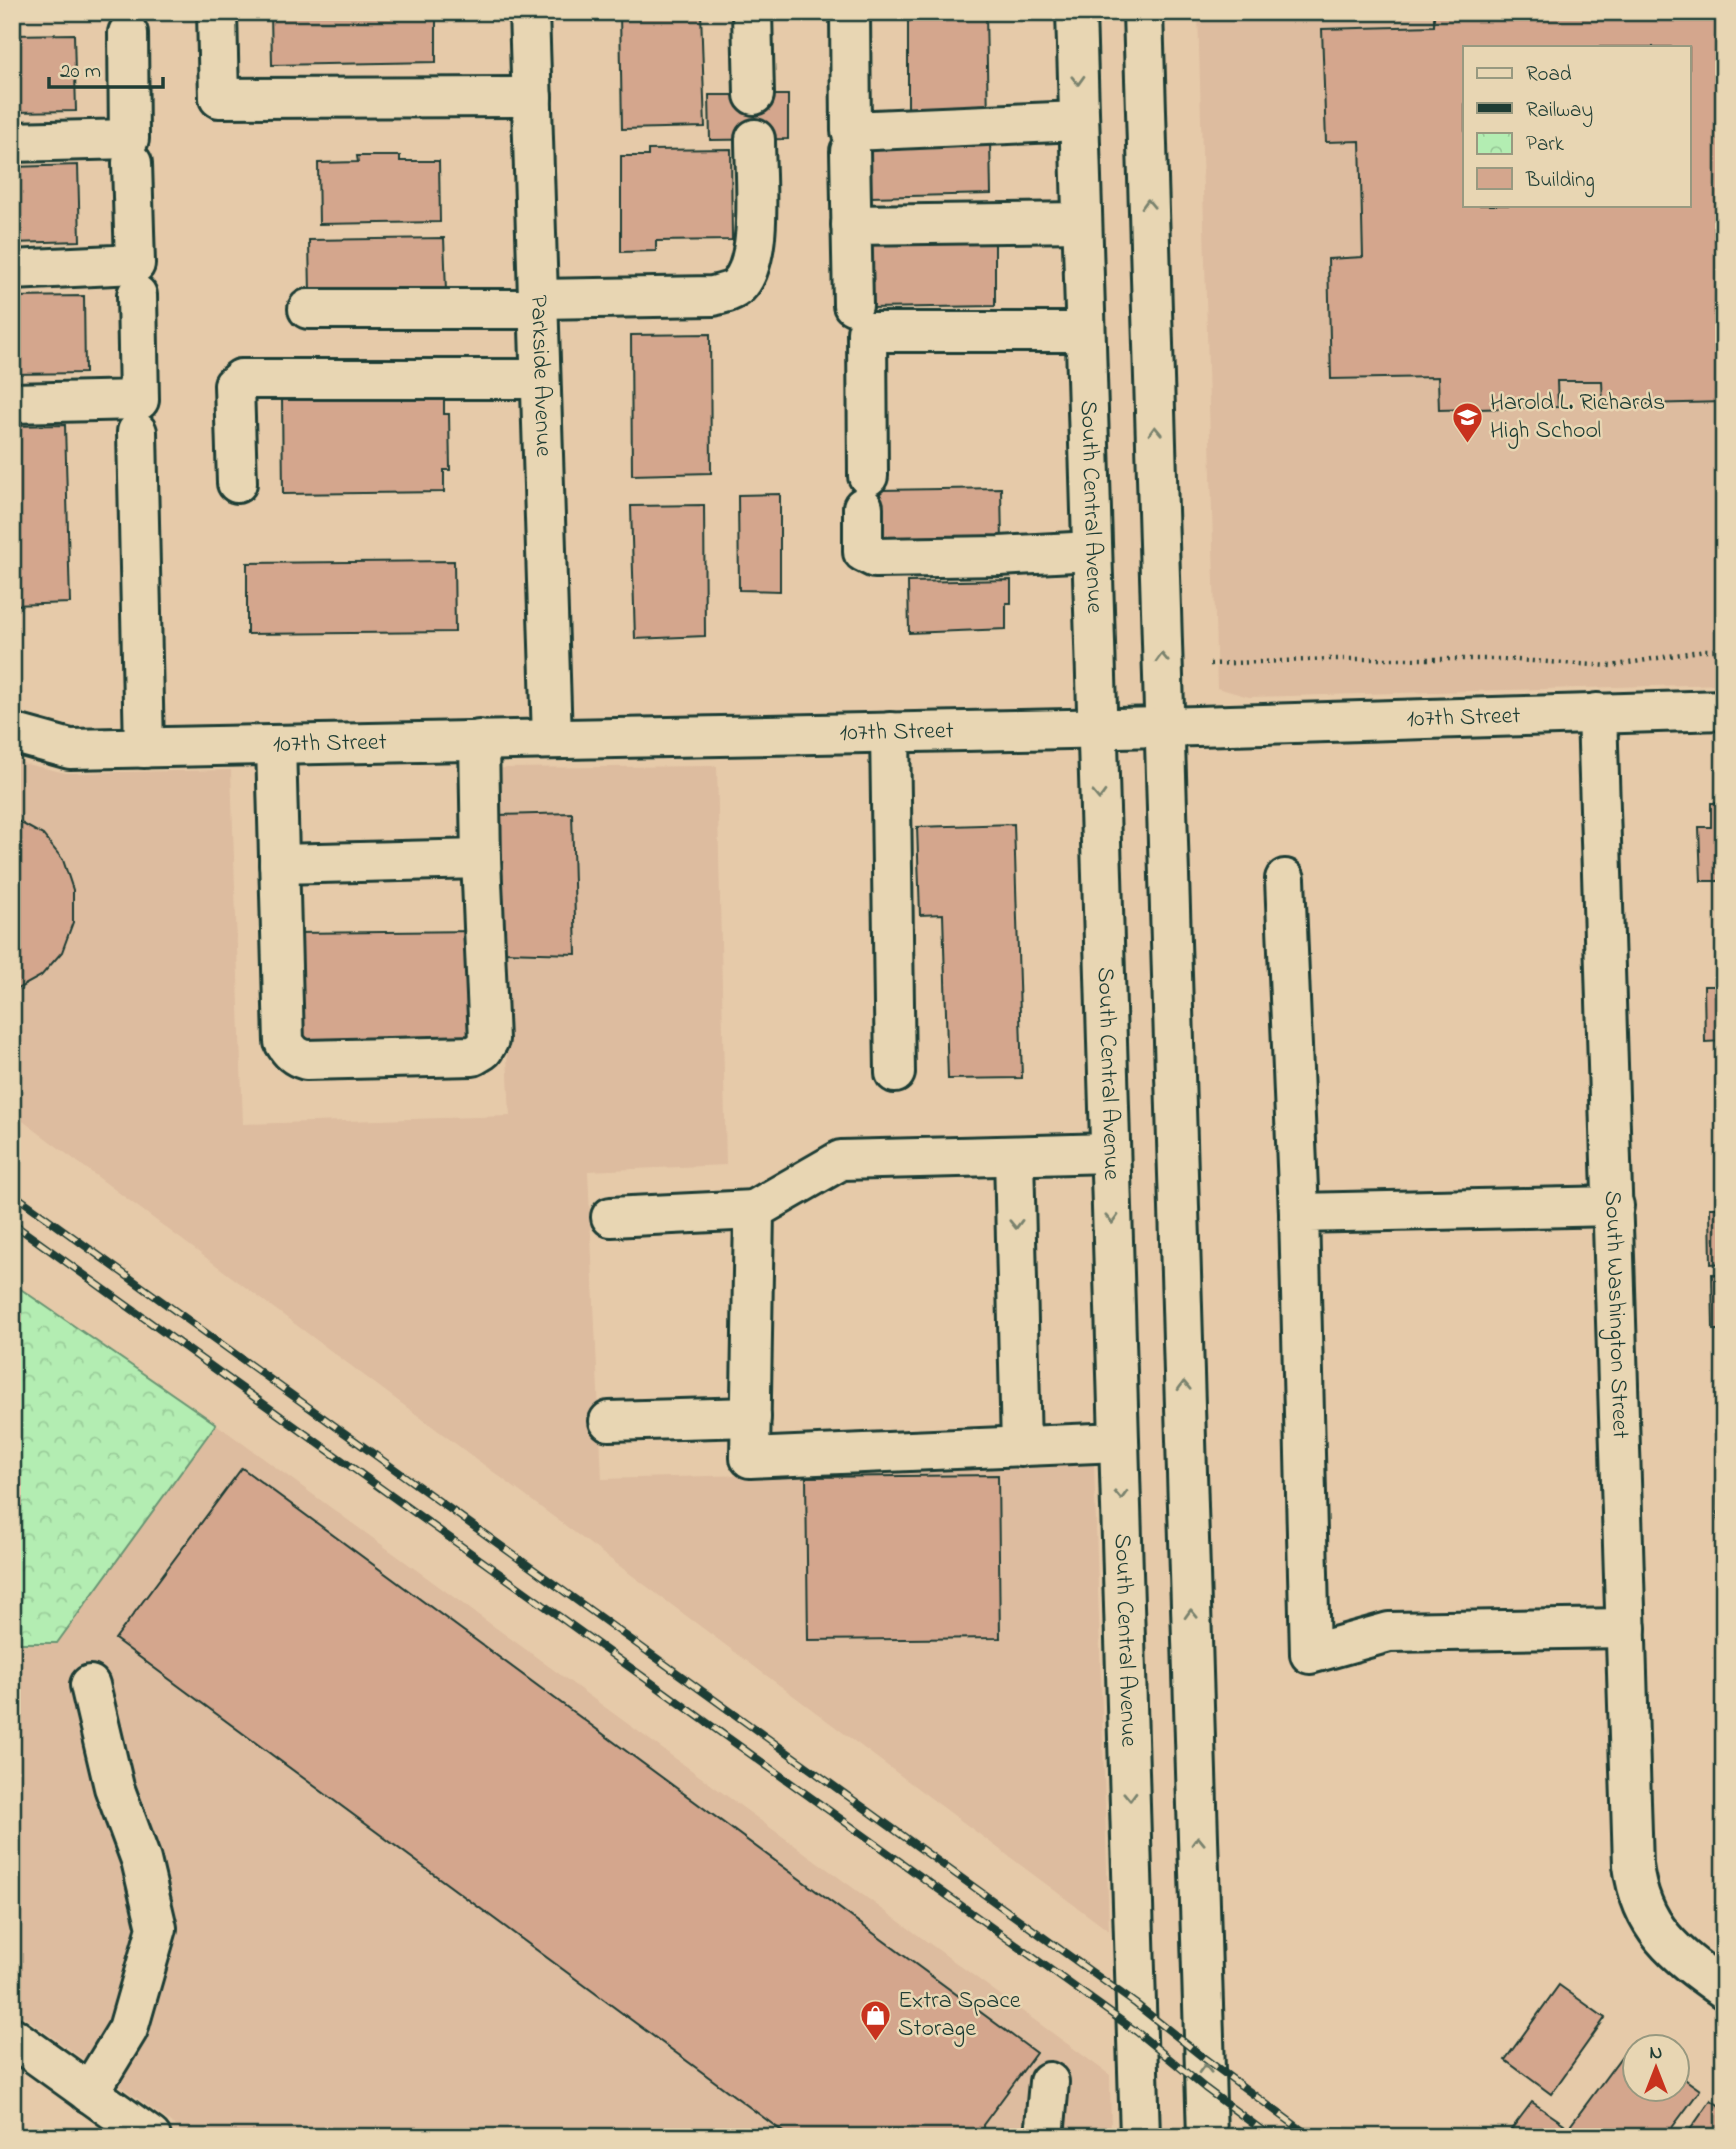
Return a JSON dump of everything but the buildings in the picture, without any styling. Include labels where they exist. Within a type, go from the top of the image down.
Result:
[{"type":"street","points":[[217,12],[219,98],[531,97]]},
{"type":"street","name":"Parkside Avenue","points":[[529,12],[552,739]]},
{"type":"street","points":[[752,12],[754,95]]},
{"type":"street","points":[[850,12],[851,131],[1079,121]]},
{"type":"street","name":"South Central Avenue","points":[[1076,12],[1140,2137]]},
{"type":"street","points":[[1143,12],[1207,2137]]},
{"type":"street","points":[[12,142],[129,139],[128,33]]},
{"type":"street","points":[[308,309],[538,304],[713,296],[736,288],[750,270],[755,243],[755,139]]},
{"type":"street","points":[[850,151],[853,305]]},
{"type":"street","points":[[12,271],[135,264],[132,163]]},
{"type":"street","points":[[851,225],[1082,222]]},
{"type":"street","points":[[12,404],[139,400],[137,295]]},
{"type":"street","points":[[1085,332],[866,332],[866,492],[863,552],[875,558],[1092,551]]},
{"type":"street","points":[[237,483],[234,385],[241,379],[540,379]]},
{"type":"street","points":[[137,432],[144,748]]},
{"type":"street","name":"107th Street","points":[[12,733],[69,749],[144,748],[1164,727],[1724,710]]},
{"type":"street","name":"South Washington Street","points":[[1597,713],[1633,1866],[1636,1891],[1647,1916],[1663,1938],[1687,1963],[1724,1989]]},
{"type":"street","points":[[890,732],[895,1073]]},
{"type":"street","points":[[276,745],[284,1042],[296,1057],[306,1060],[474,1056],[484,1050],[490,1029],[481,859],[479,740]]},
{"type":"street","points":[[279,864],[481,859]]},
{"type":"street","points":[[1285,879],[1299,1213],[1310,1654],[1390,1632],[1626,1628]]},
{"type":"street","points":[[611,1217],[754,1210],[841,1160],[1110,1153]]},
{"type":"street","points":[[1014,1156],[1021,1447]]},
{"type":"street","points":[[1299,1213],[1614,1206]]},
{"type":"street","points":[[754,1210],[750,1458],[1119,1442]]},
{"type":"street","points":[[609,1421],[751,1417]]},
{"type":"street","points":[[89,1685],[114,1787],[141,1860],[157,1928],[128,2029],[89,2093]]},
{"type":"street","points":[[16,2051],[89,2093],[151,2137]]},
{"type":"street","points":[[1044,2137],[1049,2082]]},
{"type":"path","points":[[1210,664],[1331,659],[1501,659],[1611,666],[1705,650],[1724,650]]},
{"type":"shaded area","name":"Harold L. Richards High School","points":[[1198,12],[1724,12],[1724,684],[1249,697],[1217,688]]},
{"type":"shaded area","points":[[12,757],[22,763],[66,773],[231,770],[243,1124],[510,1116],[493,768],[717,766],[726,1165],[588,1171],[602,1479],[1094,1465],[1109,1931],[12,1113]]},
{"type":"shaded area","points":[[216,1424],[1110,2075],[1111,2137],[191,2137],[12,2008],[12,1643],[57,1642]]},
{"type":"green space","points":[[12,1283],[216,1424],[57,1643],[12,1643]]},
{"type":"railway","points":[[12,1193],[1136,2004],[1311,2137]]},
{"type":"railway","points":[[12,1223],[1137,2032],[1205,2088],[1271,2137]]},
{"type":"place","name":"Harold L. Richards High School","points":[[1467,444]]},
{"type":"place","name":"Extra Space Storage","points":[[875,2042]]}]
